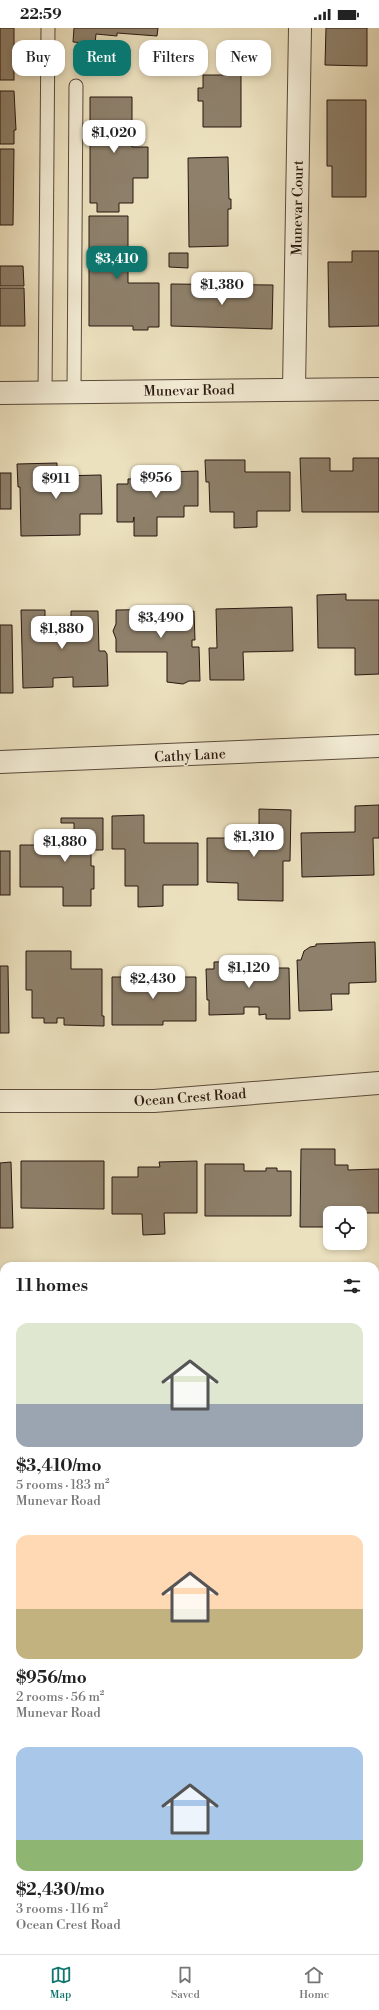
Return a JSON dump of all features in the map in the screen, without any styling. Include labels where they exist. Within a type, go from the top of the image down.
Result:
[{"type":"street","name":"Munevar Court","points":[[294,389],[300,28]]},
{"type":"street","name":"Munevar Road","points":[[0,393],[379,389]]},
{"type":"street","name":"Cathy Lane","points":[[0,762],[379,746]]},
{"type":"street","name":"Ocean Crest Road","points":[[0,1101],[154,1101],[379,1083]]},
{"type":"lane","points":[[45,393],[48,28]]},
{"type":"lane","points":[[74,392],[76,86]]},
{"type":"building","points":[[0,28],[14,28],[14,40],[12,40],[12,76],[14,76],[14,80],[0,80]]},
{"type":"building","points":[[74,28],[158,28],[157,36],[117,33],[117,36],[96,34],[95,40],[73,40]]},
{"type":"building","points":[[326,28],[367,28],[367,66],[325,65]]},
{"type":"building","points":[[203,76],[241,76],[241,127],[203,127],[203,101],[198,101],[198,88],[203,88]]},
{"type":"building","points":[[0,91],[14,91],[16,130],[14,130],[14,144],[0,144]]},
{"type":"building","points":[[90,97],[132,97],[132,147],[148,147],[148,178],[133,178],[133,203],[119,203],[119,212],[97,212],[97,203],[90,203]]},
{"type":"building","points":[[327,100],[366,100],[366,197],[332,197],[332,166],[327,166]]},
{"type":"building","points":[[0,149],[14,149],[13,225],[0,225]]},
{"type":"building","points":[[228,157],[229,199],[231,199],[231,209],[228,209],[228,246],[189,247],[188,158]]},
{"type":"building","points":[[89,216],[128,216],[128,283],[159,283],[159,327],[148,327],[148,330],[133,330],[133,326],[89,326]]},
{"type":"building","points":[[352,251],[379,251],[379,326],[329,327],[328,262],[352,262]]},
{"type":"building","points":[[169,253],[188,253],[188,268],[169,267]]},
{"type":"building","points":[[0,266],[23,266],[24,286],[0,286]]},
{"type":"building","points":[[171,284],[273,285],[272,329],[171,326]]},
{"type":"building","points":[[0,288],[24,288],[25,326],[0,326]]},
{"type":"building","points":[[300,458],[330,458],[330,471],[353,471],[353,458],[379,458],[379,512],[302,512]]},
{"type":"building","points":[[205,460],[245,460],[245,472],[290,472],[290,511],[257,511],[257,527],[234,528],[234,512],[210,512],[209,482],[206,482]]},
{"type":"building","points":[[57,463],[57,476],[101,475],[102,514],[80,514],[80,535],[21,536],[20,487],[18,487],[17,464]]},
{"type":"building","points":[[146,469],[160,469],[161,479],[169,479],[169,472],[198,471],[198,506],[184,506],[184,517],[157,517],[157,536],[134,536],[134,517],[133,522],[117,522],[117,484],[128,484],[128,479],[146,478]]},
{"type":"building","points":[[0,473],[11,473],[11,509],[0,509]]},
{"type":"building","points":[[346,594],[346,600],[379,600],[379,674],[355,675],[355,648],[318,648],[317,595]]},
{"type":"building","points":[[292,607],[293,651],[243,652],[244,680],[210,680],[209,648],[217,648],[216,609]]},
{"type":"building","points":[[189,609],[189,612],[194,611],[195,640],[192,640],[192,647],[199,647],[200,681],[189,681],[183,684],[167,682],[167,652],[116,652],[116,639],[113,631],[116,624],[116,610]]},
{"type":"building","points":[[21,610],[45,610],[45,621],[71,620],[71,611],[98,611],[99,651],[105,651],[107,654],[108,686],[73,687],[73,677],[53,678],[53,687],[23,688]]},
{"type":"building","points":[[0,625],[12,625],[13,693],[0,693]]},
{"type":"building","points":[[379,805],[379,838],[373,838],[374,875],[302,877],[301,833],[355,832],[355,806]]},
{"type":"building","points":[[259,809],[291,810],[290,861],[283,861],[283,901],[238,900],[238,883],[207,882],[207,838],[259,838]]},
{"type":"building","points":[[144,815],[144,843],[198,843],[198,885],[163,885],[163,906],[138,907],[138,886],[125,886],[125,849],[112,849],[112,816]]},
{"type":"building","points":[[61,818],[103,818],[103,850],[91,850],[91,866],[94,866],[94,889],[91,889],[91,906],[63,906],[63,887],[20,887],[20,845],[49,845],[49,842],[74,842],[74,823],[61,823]]},
{"type":"building","points":[[0,851],[10,851],[10,895],[0,895]]},
{"type":"building","points":[[375,942],[376,982],[349,983],[349,994],[331,994],[332,1010],[299,1011],[297,960],[301,960],[304,951],[310,947],[316,946],[316,944]]},
{"type":"building","points":[[26,951],[71,951],[71,969],[102,969],[102,1016],[104,1016],[104,1026],[64,1025],[64,1018],[57,1018],[57,1023],[44,1023],[44,1018],[32,1018],[32,990],[26,990]]},
{"type":"building","points":[[274,961],[274,968],[289,968],[290,1019],[266,1019],[266,1014],[259,1015],[259,1007],[244,1007],[244,1014],[209,1015],[206,969],[214,969],[214,962]]},
{"type":"building","points":[[0,966],[8,966],[9,1033],[0,1033]]},
{"type":"building","points":[[112,977],[196,977],[196,1021],[163,1021],[163,1025],[112,1025]]},
{"type":"building","points":[[301,1149],[335,1149],[335,1165],[348,1165],[348,1170],[379,1169],[379,1213],[367,1213],[367,1206],[323,1206],[323,1227],[300,1227]]},
{"type":"building","points":[[21,1161],[104,1161],[104,1209],[21,1208]]},
{"type":"building","points":[[197,1161],[197,1213],[164,1213],[165,1234],[143,1235],[142,1214],[112,1214],[112,1177],[138,1177],[138,1167],[160,1167],[159,1162]]},
{"type":"building","points":[[11,1162],[13,1228],[0,1228],[0,1163]]},
{"type":"building","points":[[205,1164],[244,1164],[244,1171],[266,1171],[266,1168],[277,1168],[277,1171],[291,1171],[291,1216],[205,1216]]}]
